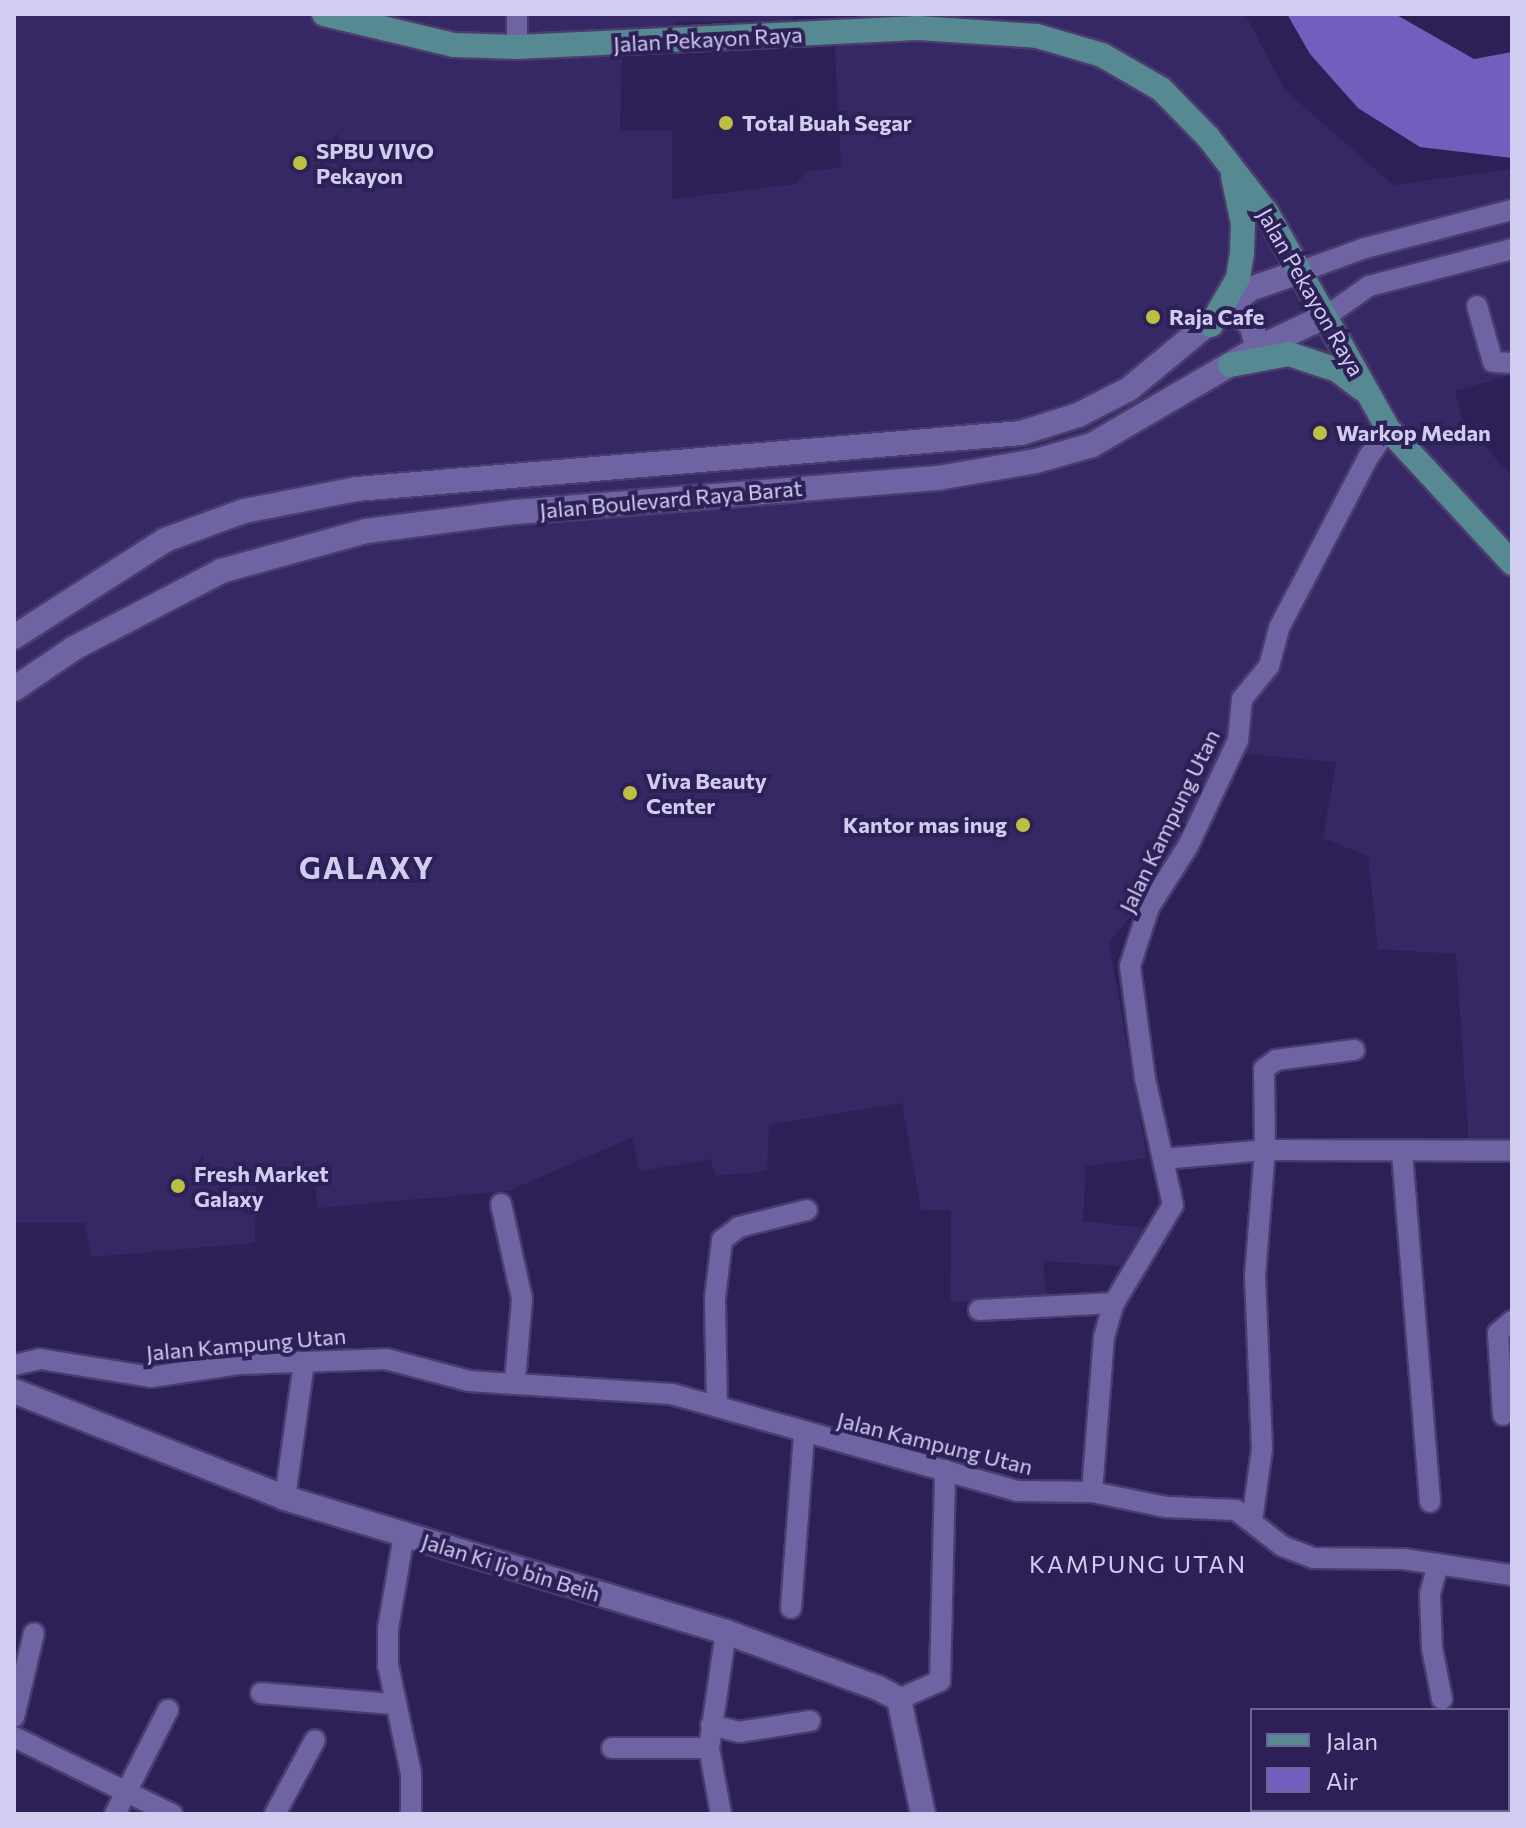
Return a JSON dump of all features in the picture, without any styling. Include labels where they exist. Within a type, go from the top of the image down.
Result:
[{"type":"main road","name":"Jalan Pekayon Raya","points":[[324,14],[432,41],[517,47],[918,28],[1037,36],[1102,55],[1161,89],[1267,213],[1328,315],[1388,429],[1512,563]]},
{"type":"main road","points":[[1211,325],[1238,278],[1242,252],[1243,224],[1231,169]]},
{"type":"main road","name":"Jalan Boulevard Raya Barat","points":[[14,637],[165,540],[244,511],[357,489],[1021,433],[1078,415],[1129,389],[1211,325],[1250,289],[1302,271]]},
{"type":"main road","points":[[1229,308],[1251,324],[1258,348]]},
{"type":"main road","name":"Jalan Boulevard Raya Barat","points":[[14,689],[74,648],[221,571],[366,531],[515,512],[938,478],[1036,461],[1092,445],[1258,348],[1328,315]]},
{"type":"main road","points":[[1230,365],[1301,357],[1337,370],[1370,396]]},
{"type":"main road","points":[[936,442],[938,478]]},
{"type":"main road","name":"Jalan Ki Ijo bin Beih","points":[[14,1391],[285,1498],[726,1632],[899,1699]]},
{"type":"main road","points":[[899,1699],[923,1814]]},
{"type":"street","points":[[517,14],[517,47]]},
{"type":"street","points":[[1302,271],[1512,210]]},
{"type":"street","points":[[1393,243],[1384,261],[1403,275]]},
{"type":"street","points":[[1328,315],[1369,286],[1512,249]]},
{"type":"street","points":[[1477,306],[1493,362],[1512,363]]},
{"type":"street","name":"Jalan Kampung Utan","points":[[14,1365],[40,1359],[142,1377],[239,1364],[374,1358],[445,1377],[515,1381],[589,1391],[672,1394],[804,1434],[1018,1491],[1092,1492],[1099,1366],[1114,1303],[1171,1212],[1132,1004],[1130,966],[1149,907],[1188,846],[1238,740],[1242,699],[1269,666],[1292,601],[1369,456],[1388,429]]},
{"type":"street","points":[[1252,1521],[1262,1449],[1255,1276],[1268,1064],[1354,1050]]},
{"type":"street","points":[[1163,1159],[1265,1150],[1402,1153],[1512,1151]]},
{"type":"street","points":[[1402,1153],[1430,1502]]},
{"type":"street","points":[[501,1204],[522,1299],[515,1381]]},
{"type":"street","points":[[717,1407],[715,1298],[722,1240],[739,1227],[807,1210]]},
{"type":"street","points":[[979,1310],[1114,1303]]},
{"type":"street","points":[[1503,1415],[1498,1333],[1512,1321]]},
{"type":"street","points":[[285,1498],[304,1363]]},
{"type":"street","points":[[791,1608],[804,1434]]},
{"type":"street","points":[[899,1699],[940,1681],[945,1470]]},
{"type":"street","points":[[1092,1492],[1166,1507],[1222,1507],[1252,1521],[1282,1546],[1314,1558],[1438,1564],[1512,1575]]},
{"type":"street","points":[[404,1535],[388,1629],[392,1704],[411,1773],[411,1814]]},
{"type":"street","points":[[1438,1564],[1430,1594],[1432,1648],[1442,1699]]},
{"type":"street","points":[[721,1814],[709,1748],[726,1632]]},
{"type":"street","points":[[14,1717],[34,1633]]},
{"type":"street","points":[[261,1693],[392,1704]]},
{"type":"street","points":[[115,1814],[168,1710]]},
{"type":"street","points":[[711,1725],[739,1732],[810,1721]]},
{"type":"street","points":[[14,1737],[172,1814]]},
{"type":"street","points":[[275,1814],[315,1740]]},
{"type":"street","points":[[612,1748],[709,1748]]},
{"type":"shaded area","points":[[14,14],[793,14],[793,20],[675,22],[673,53],[622,53],[620,131],[672,131],[672,199],[797,184],[805,172],[841,167],[834,33],[931,30],[932,14],[1245,14],[1285,90],[1393,185],[1512,169],[1512,375],[1455,391],[1462,420],[1512,477],[1512,1141],[1469,1145],[1456,954],[1378,949],[1368,856],[1323,838],[1336,762],[1225,752],[1146,898],[1109,942],[1147,1158],[1086,1166],[1083,1221],[1145,1228],[1120,1266],[1043,1261],[1047,1299],[950,1302],[951,1210],[921,1210],[902,1103],[769,1125],[767,1171],[715,1176],[711,1159],[639,1171],[633,1137],[508,1191],[318,1208],[314,1180],[256,1184],[255,1243],[91,1257],[85,1223],[14,1223]]},
{"type":"water","points":[[1287,14],[1395,14],[1474,59],[1512,52],[1512,158],[1420,147],[1358,108],[1310,54]]},
{"type":"place","name":"Total Buah Segar","points":[[726,123]]},
{"type":"place","name":"SPBU VIVO Pekayon","points":[[300,163]]},
{"type":"place","name":"Raja Cafe","points":[[1153,317]]},
{"type":"place","name":"Warkop Medan","points":[[1320,433]]},
{"type":"place","name":"Viva Beauty Center","points":[[630,793]]},
{"type":"place","name":"Kantor mas inug","points":[[1023,825]]},
{"type":"place","name":"Fresh Market Galaxy","points":[[178,1186]]},
{"type":"district","name":"GALAXY","points":[[367,867]]},
{"type":"district","name":"KAMPUNG UTAN","points":[[1138,1564]]}]
